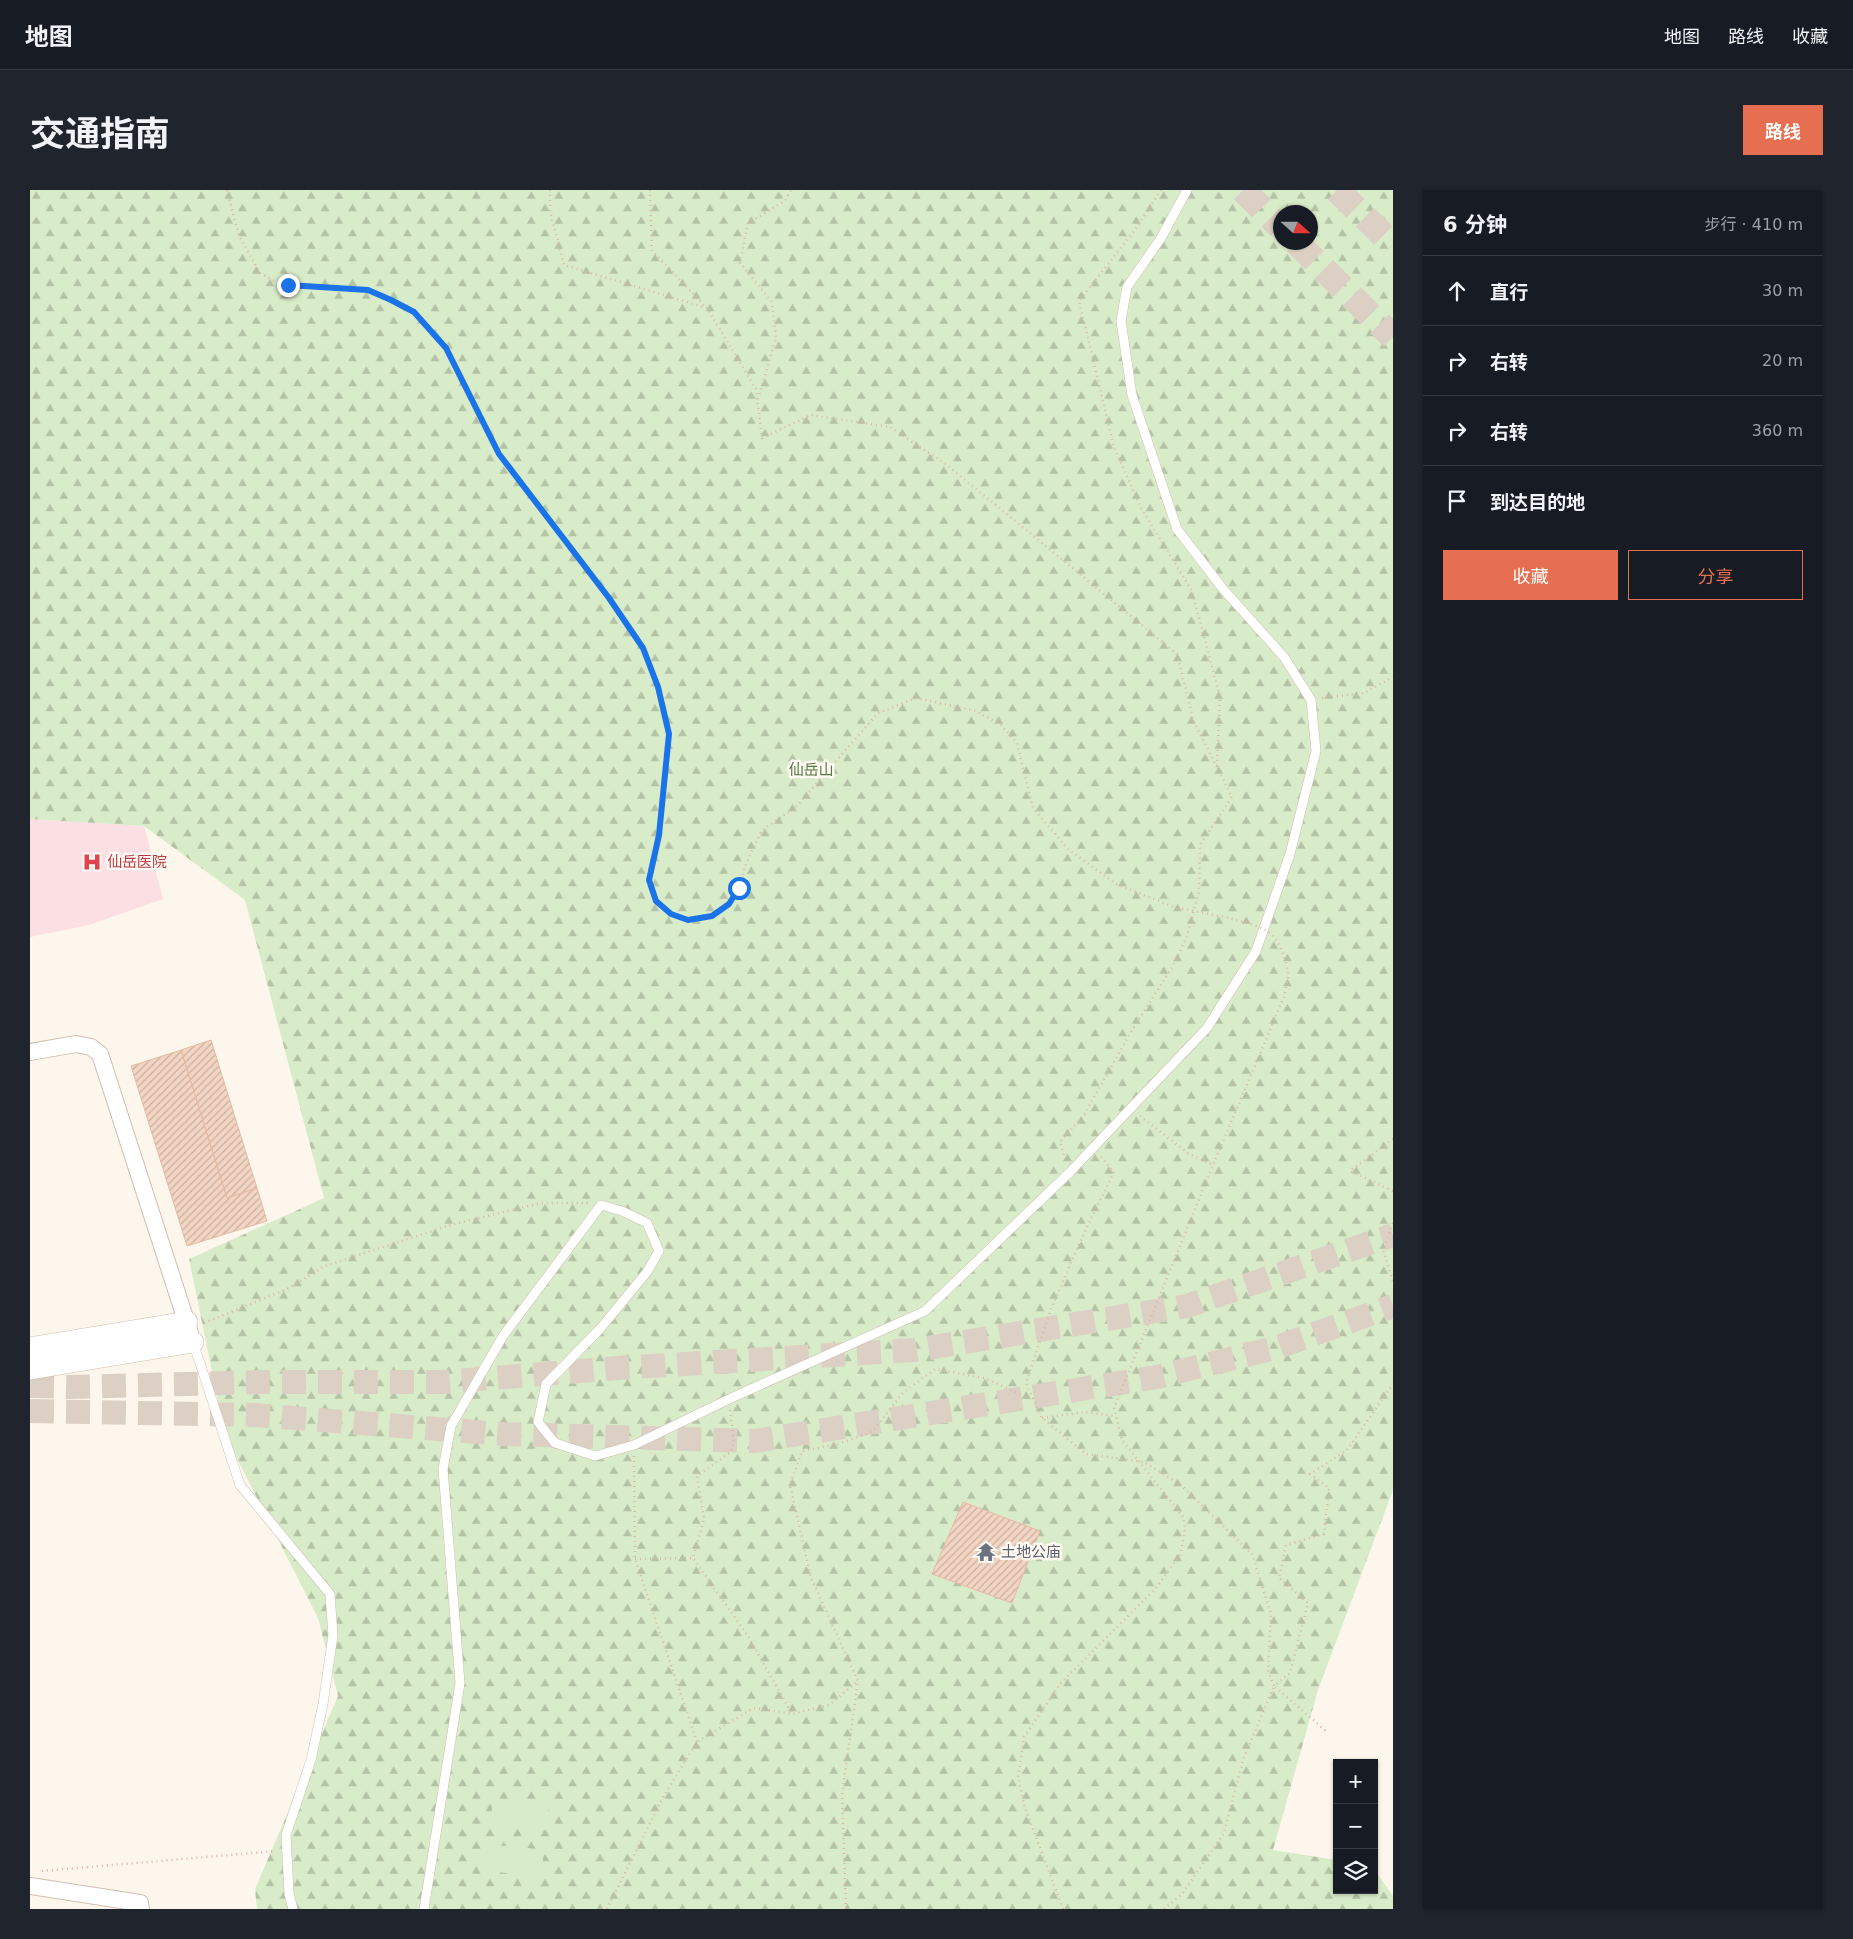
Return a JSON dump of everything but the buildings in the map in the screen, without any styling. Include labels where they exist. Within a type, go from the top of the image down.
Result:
[{"type":"street","points":[[30,1052],[76,1044],[91,1047],[100,1054],[190,1332]]},
{"type":"street","points":[[30,1348],[190,1332]]},
{"type":"street","points":[[30,1369],[190,1332]]},
{"type":"street","points":[[30,1886],[140,1903],[141,1909]]},
{"type":"lane","points":[[424,1909],[460,1683],[443,1469],[451,1426],[503,1336],[601,1205],[622,1211],[648,1223],[658,1251],[647,1272],[600,1328],[546,1384],[538,1422],[555,1443],[595,1456],[634,1445],[729,1399],[925,1311],[1070,1172],[1207,1028],[1256,951],[1290,854],[1316,751],[1311,700],[1284,657],[1223,589],[1177,529],[1132,395],[1121,321],[1127,287],[1161,238],[1187,190]]},
{"type":"lane","points":[[190,1332],[240,1485],[330,1594],[333,1635],[323,1704],[311,1760],[286,1835],[289,1894],[292,1909]]},
{"type":"path","points":[[227,190],[240,236],[260,273],[274,281],[288,285],[368,290],[414,312],[446,348],[499,454],[609,598],[643,648],[658,687],[669,734],[659,835],[649,880],[656,901],[671,914],[688,920],[712,916],[729,904],[739,888],[746,864],[762,830],[796,807],[878,713],[916,698],[976,712],[1001,725],[1017,743],[1033,808],[1068,849],[1116,884],[1174,907],[1251,925],[1270,934],[1279,946],[1286,962],[1288,976],[1284,997],[1114,1408],[1122,1440],[1184,1518],[1185,1532],[1180,1555],[1156,1588],[1061,1683],[1024,1737],[1018,1777],[1025,1808],[1063,1909]]},
{"type":"path","points":[[550,190],[550,211],[564,264],[707,308]]},
{"type":"path","points":[[650,190],[652,251],[707,308],[756,389],[762,438],[811,415],[890,427],[947,465],[1177,654],[1194,722],[1232,797],[1200,845],[1199,891],[1187,936],[1173,966],[1132,1030],[1084,1115],[1060,1142],[1070,1172]]},
{"type":"path","points":[[758,400],[776,338],[772,302],[740,263],[748,224],[785,201],[791,190]]},
{"type":"path","points":[[1311,700],[1364,693],[1393,677]]},
{"type":"path","points":[[1131,1108],[1188,1153],[1213,1165]]},
{"type":"path","points":[[1393,1138],[1350,1171],[1393,1191]]},
{"type":"path","points":[[1093,1148],[1114,1172],[1051,1309],[1026,1383],[1042,1418],[1086,1454],[1144,1462],[1181,1486],[1252,1554],[1270,1613],[1268,1670],[1274,1686],[1327,1732]]},
{"type":"path","points":[[190,1332],[287,1289],[325,1266],[454,1224],[541,1203],[601,1205]]},
{"type":"path","points":[[1393,1223],[1383,1250],[1393,1281]]},
{"type":"path","points":[[846,1909],[842,1794],[858,1681],[811,1578],[790,1486],[802,1451],[838,1444],[872,1432],[903,1393],[936,1369],[985,1378],[1034,1401]]},
{"type":"path","points":[[1164,1909],[1182,1894],[1224,1833],[1243,1760],[1274,1686],[1290,1674],[1308,1603],[1279,1578],[1286,1545],[1324,1534],[1329,1488],[1310,1474],[1347,1450],[1393,1384]]},
{"type":"path","points":[[693,1558],[704,1519],[697,1476],[732,1452],[734,1441],[729,1399]]},
{"type":"path","points":[[1042,1418],[1085,1412],[1116,1416]]},
{"type":"path","points":[[634,1445],[635,1559],[697,1742]]},
{"type":"path","points":[[635,1559],[693,1558]]},
{"type":"path","points":[[693,1558],[748,1636],[792,1714]]},
{"type":"path","points":[[607,1909],[663,1796],[697,1742],[754,1708],[792,1714],[829,1705],[858,1681]]},
{"type":"path","points":[[40,1871],[287,1850]]},
{"type":"shaded area","name":"仙岳医院","points":[[30,819],[144,826],[163,899],[89,925],[30,937]]},
{"type":"green space","name":"仙岳山","points":[[30,190],[1393,190],[1393,1490],[1318,1690],[1273,1850],[1333,1859],[1333,1894],[1378,1894],[1378,1875],[1393,1896],[1393,1909],[257,1909],[255,1889],[338,1696],[318,1618],[225,1435],[189,1259],[324,1198],[245,900],[144,826],[30,819]]},
{"type":"green space","points":[[493,1800],[549,1804],[547,1830],[490,1825]]},
{"type":"green space","points":[[487,1844],[544,1850],[541,1876],[484,1871]]},
{"type":"tunnel","points":[[1243,190],[1273,220]]},
{"type":"tunnel","points":[[1337,190],[1393,245]]},
{"type":"tunnel","points":[[1304,250],[1393,337]]},
{"type":"tunnel","points":[[30,1386],[70,1387],[263,1382],[443,1382],[618,1368],[915,1350],[1187,1306],[1393,1235]]},
{"type":"tunnel","points":[[30,1411],[255,1415],[503,1434],[755,1441],[1157,1377],[1275,1348],[1393,1306]]},
{"type":"place","name":"仙岳医院","points":[[92,862]]},
{"type":"place","name":"土地公庙","points":[[986,1552]]},
{"type":"route","points":[[288,285],[368,290],[414,312],[446,348],[499,454],[609,598],[643,648],[658,687],[669,734],[659,835],[649,880],[656,901],[671,914],[688,920],[712,916],[729,904],[739,888]]}]
